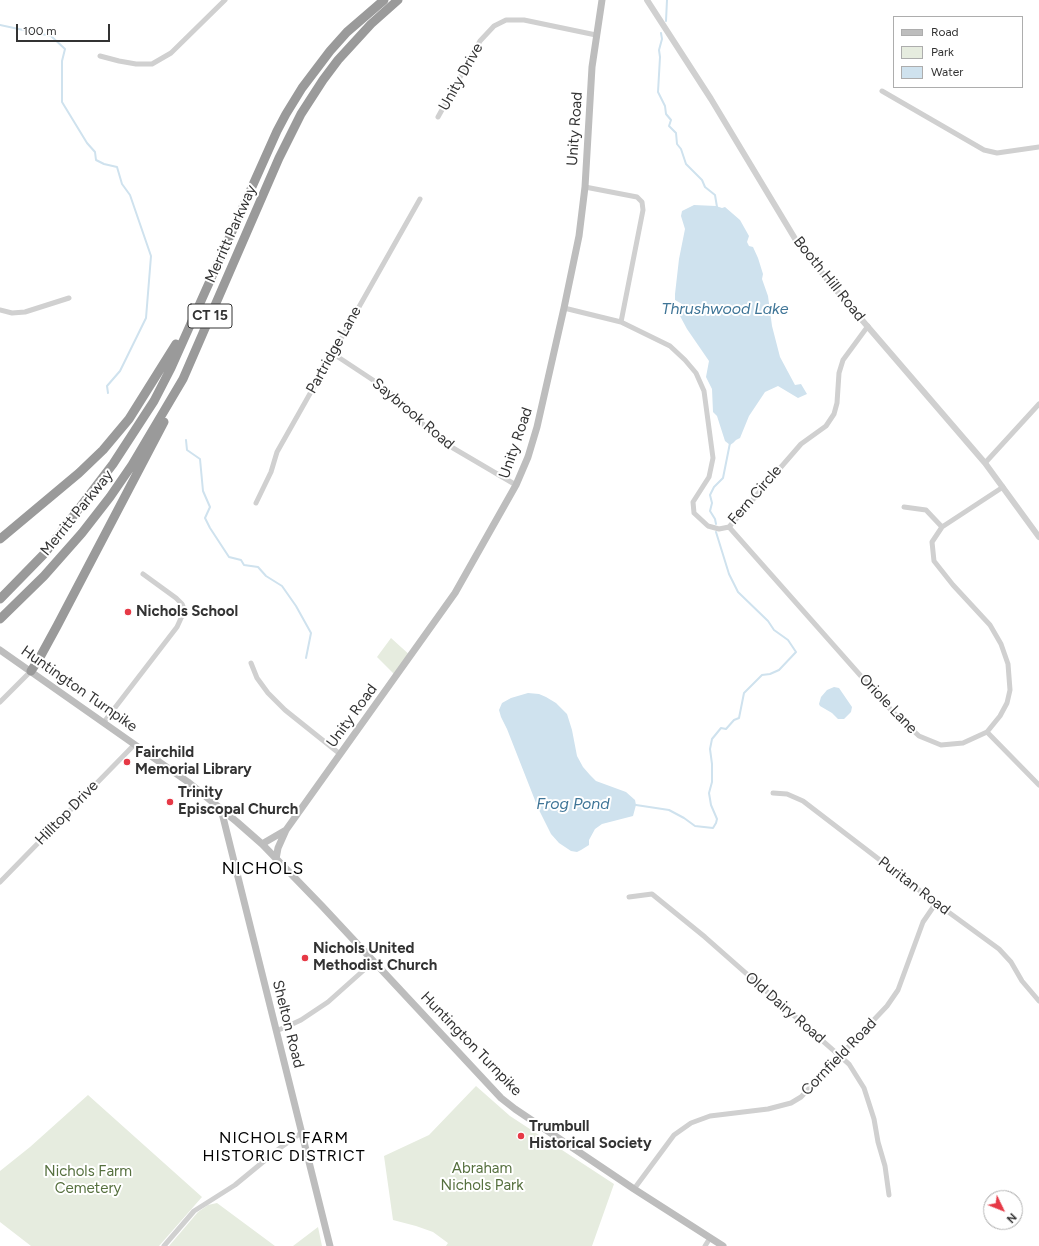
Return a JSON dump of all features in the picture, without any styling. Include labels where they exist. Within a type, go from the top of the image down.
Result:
[{"type":"highway","name":"Merritt Parkway","points":[[0,599],[45,553],[113,464],[154,401],[171,368],[194,314],[286,114],[311,75],[330,51],[347,32],[384,0]]},
{"type":"highway","name":"Merritt Parkway","points":[[0,619],[44,576],[82,533],[110,497],[132,465],[183,379],[280,158],[301,114],[322,80],[338,60],[371,24],[398,0]]},
{"type":"highway","points":[[0,539],[79,474],[103,450],[133,413],[194,314]]},
{"type":"highway","points":[[31,671],[54,633],[169,414],[183,379]]},
{"type":"main road","name":"Unity Road","points":[[276,859],[278,848],[286,830],[455,593],[516,485],[528,457],[537,427],[579,236],[584,187],[592,67],[602,0]]},
{"type":"main road","name":"Huntington Turnpike","points":[[0,650],[188,782],[262,844],[374,961],[501,1098],[634,1190],[723,1246]]},
{"type":"main road","name":"Shelton Road","points":[[220,808],[330,1246]]},
{"type":"main road","name":"Unity Road","points":[[262,844],[286,830]]},
{"type":"street","points":[[100,56],[136,64],[152,64],[171,53],[224,0]]},
{"type":"street","name":"Booth Hill Road","points":[[647,0],[711,99],[797,242],[831,284],[985,463],[1039,537]]},
{"type":"street","name":"Unity Drive","points":[[438,118],[480,41],[494,26],[506,20],[524,20],[596,35]]},
{"type":"street","points":[[882,91],[984,150],[997,153],[1039,147]]},
{"type":"street","points":[[584,187],[637,197],[642,202],[643,210],[621,322]]},
{"type":"street","name":"Partridge Lane","points":[[256,503],[271,472],[277,452],[332,352],[420,200]]},
{"type":"street","points":[[0,310],[12,313],[25,312],[68,298]]},
{"type":"street","name":"Fern Circle","points":[[564,308],[621,322],[670,346],[696,373],[704,391],[713,458],[709,477],[693,502],[694,513],[708,526],[719,529],[729,527],[801,444],[826,426],[834,414],[837,403],[839,373],[843,360],[868,326]]},
{"type":"street","name":"Saybrook Road","points":[[332,352],[385,388],[425,426],[453,448],[516,485]]},
{"type":"street","points":[[985,463],[1039,404]]},
{"type":"street","points":[[904,507],[926,510],[942,527],[1003,487]]},
{"type":"street","name":"Oriole Lane","points":[[729,527],[891,710],[919,736],[941,745],[963,743],[987,732],[1000,716],[1007,703],[1010,680],[1008,664],[1001,644],[990,625],[953,585],[934,561],[932,542],[942,527]]},
{"type":"street","points":[[104,722],[177,627],[184,609],[179,601],[143,574]]},
{"type":"street","points":[[251,663],[257,678],[268,693],[285,710],[340,754]]},
{"type":"street","points":[[0,702],[31,671]]},
{"type":"street","points":[[987,732],[1039,785]]},
{"type":"street","name":"Hilltop Drive","points":[[0,882],[134,744]]},
{"type":"street","name":"Puritan Road","points":[[773,793],[787,794],[803,801],[936,903],[999,949],[1011,962],[1022,981],[1039,1001]]},
{"type":"street","name":"Old Dairy Road","points":[[629,897],[652,894],[705,937],[849,1064],[864,1088],[874,1119],[878,1142],[885,1166],[889,1195]]},
{"type":"street","name":"Cornfield Road","points":[[634,1190],[674,1135],[691,1122],[710,1116],[768,1109],[792,1103],[801,1097],[887,1006],[898,990],[923,922],[936,903]]},
{"type":"street","points":[[276,1031],[301,1020],[328,1002],[374,961]]},
{"type":"street","points":[[164,1246],[194,1211],[236,1185],[280,1148],[301,1133]]},
{"type":"street","points":[[705,1246],[710,1238]]},
{"type":"green space","points":[[391,638],[412,657],[397,677],[377,657]]},
{"type":"green space","name":"Abraham Nichols Park","points":[[476,1086],[510,1116],[614,1184],[592,1246],[446,1246],[448,1243],[433,1232],[393,1220],[384,1156],[429,1135]]},
{"type":"green space","name":"Nichols Farm Cemetery","points":[[88,1095],[202,1197],[159,1246],[31,1246],[0,1222],[0,1171],[30,1147]]},
{"type":"green space","points":[[217,1203],[275,1246],[169,1246],[198,1212],[208,1205]]},
{"type":"green space","points":[[318,1227],[322,1246],[293,1246]]},
{"type":"water","name":"Thrushwood Lake","points":[[694,205],[725,207],[740,220],[749,236],[747,242],[749,246],[753,247],[763,274],[762,279],[768,296],[772,326],[780,357],[795,385],[801,384],[807,394],[798,398],[778,386],[765,392],[749,416],[740,438],[730,445],[725,441],[717,416],[713,412],[712,389],[706,377],[709,361],[680,316],[682,304],[675,300],[679,259],[685,229],[681,216],[682,211]]},
{"type":"water","points":[[834,687],[839,688],[852,707],[851,712],[844,719],[838,719],[819,704],[821,697],[827,690]]},
{"type":"water","name":"Frog Pond","points":[[528,693],[539,694],[546,697],[556,703],[567,714],[577,756],[583,767],[596,781],[626,792],[635,800],[636,805],[633,816],[602,824],[595,829],[589,840],[589,845],[577,852],[571,851],[559,843],[551,834],[538,808],[501,717],[499,710],[502,703],[511,698]]},
{"type":"waterway","points":[[666,21],[667,0]]},
{"type":"waterway","points":[[0,25],[51,36],[65,49],[62,61],[62,102],[87,143],[95,152],[96,160],[104,164],[117,167],[122,184],[130,195],[151,256],[146,318],[120,371],[107,386],[108,393]]},
{"type":"waterway","points":[[661,33],[662,39],[659,50],[658,92],[665,106],[666,114],[671,120],[669,126],[676,133],[677,144],[681,149],[686,164],[702,180],[705,187],[715,195],[717,207]]},
{"type":"waterway","points":[[186,440],[187,450],[200,459],[203,491],[210,507],[205,518],[210,528],[229,557],[241,560],[244,565],[258,567],[266,576],[282,586],[296,606],[311,633],[306,658]]},
{"type":"waterway","points":[[716,524],[710,511],[712,503],[710,495],[714,487],[723,478],[730,443]]},
{"type":"waterway","points":[[636,805],[669,810],[695,826],[713,828],[717,819],[711,805],[709,793],[712,782],[710,749],[712,739],[721,728],[726,729],[734,720],[739,718],[744,693],[762,675],[770,674],[779,670],[796,652],[788,640],[774,630],[768,621],[738,592],[729,574],[716,532]]},
{"type":"place","name":"Nichols School","points":[[128,612]]},
{"type":"place","name":"Fairchild Memorial Library","points":[[127,762]]},
{"type":"place","name":"Trinity Episcopal Church","points":[[170,802]]},
{"type":"place","name":"Nichols United Methodist Church","points":[[305,958]]},
{"type":"place","name":"Trumbull Historical Society","points":[[521,1136]]},
{"type":"district","name":"NICHOLS","points":[[263,869]]},
{"type":"district","name":"NICHOLS FARM HISTORIC DISTRICT","points":[[284,1147]]}]
